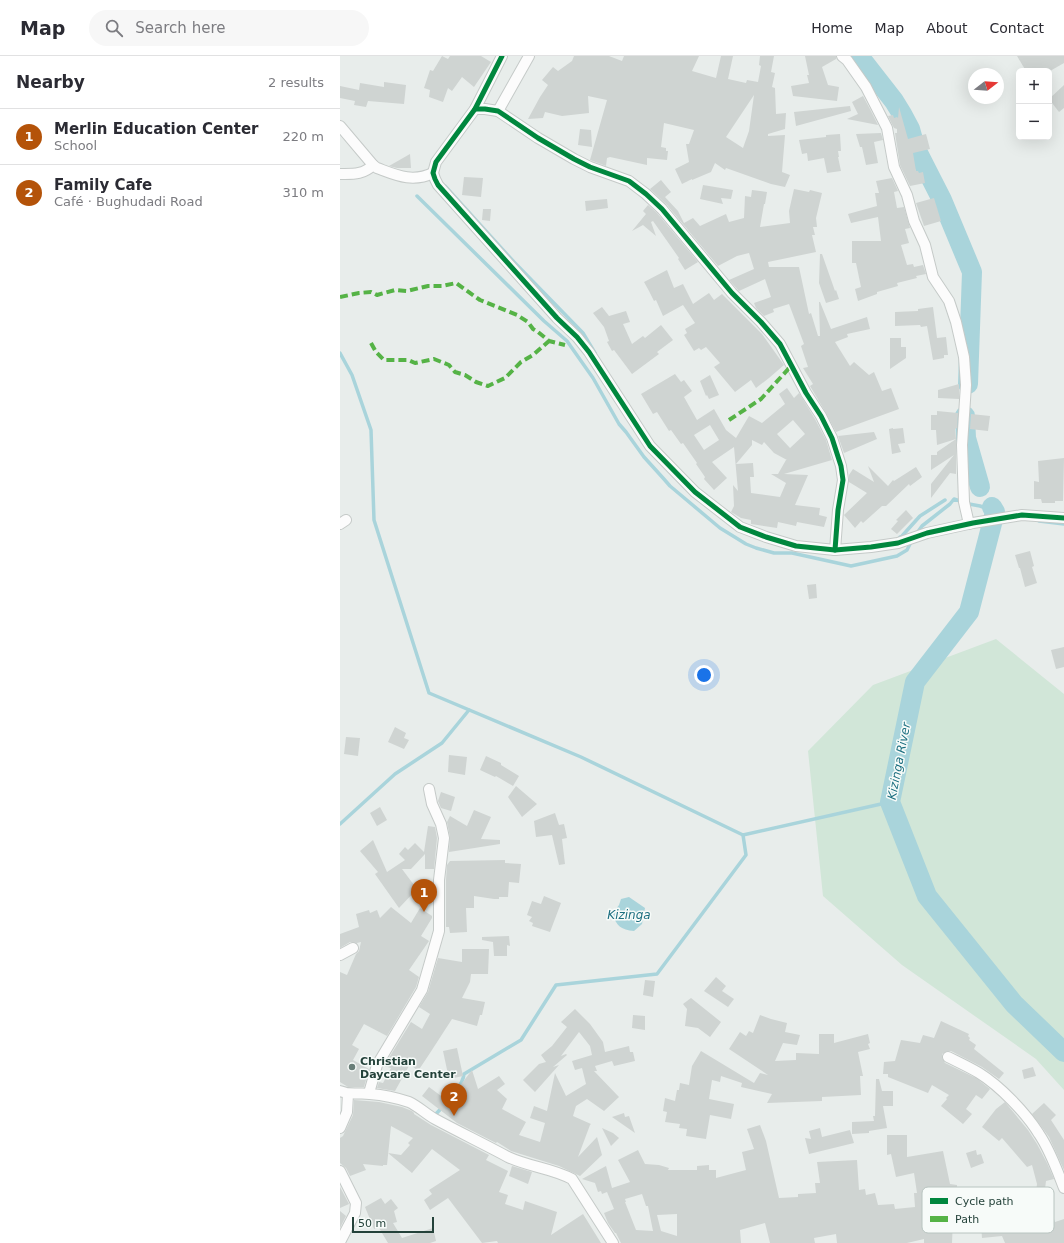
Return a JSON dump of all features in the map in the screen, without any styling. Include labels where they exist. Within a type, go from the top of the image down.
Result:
[{"type":"street","points":[[502,56],[475,109],[436,162],[433,173],[434,179],[557,318],[581,342],[594,358],[650,446],[695,492],[740,527],[796,546],[836,550],[898,543],[927,533],[971,523],[1022,515],[1064,518]]},
{"type":"street","points":[[498,111],[529,56]]},
{"type":"street","points":[[842,56],[847,60],[866,87],[887,128],[894,167],[907,195],[914,220],[925,245],[933,277],[949,301],[956,322],[964,357],[966,385],[962,445],[964,502],[971,523]]},
{"type":"street","points":[[475,109],[485,108],[498,111],[538,138],[574,159],[590,167],[629,181],[662,209],[732,293],[762,322],[780,344],[832,438],[841,466],[842,480],[838,510],[836,550]]},
{"type":"street","points":[[340,126],[372,165],[408,178],[419,178],[433,173]]},
{"type":"street","points":[[340,174],[361,173],[372,165]]},
{"type":"street","points":[[369,1094],[378,1065],[422,990],[439,931],[439,880],[444,838],[441,824],[432,804],[429,789]]},
{"type":"street","points":[[340,955],[353,948]]},
{"type":"street","points":[[948,1057],[979,1073],[1002,1092],[1022,1112],[1040,1134],[1050,1153],[1064,1188]]},
{"type":"street","points":[[340,1128],[347,1112],[344,1093],[386,1096],[410,1103],[433,1118],[510,1158],[528,1165],[564,1175],[572,1179],[613,1243]]},
{"type":"street","points":[[340,1171],[356,1203],[355,1213],[340,1242]]},
{"type":"green space","points":[[996,639],[1064,694],[1064,1090],[1036,1059],[902,965],[823,896],[808,751],[873,685]]},
{"type":"water","name":"Kizinga","points":[[629,897],[645,908],[642,924],[634,931],[626,930],[620,927],[612,914],[619,905],[621,899]]},
{"type":"building","points":[[442,56],[448,59],[450,56],[481,56],[491,62],[474,87],[462,77],[452,91],[448,88],[443,102],[429,97],[430,90],[424,88],[430,70],[433,71]]},
{"type":"building","points":[[574,56],[609,56],[622,61],[624,56],[699,56],[692,71],[716,78],[721,56],[733,56],[728,79],[746,83],[747,80],[758,82],[761,66],[759,65],[760,56],[774,56],[771,72],[775,73],[772,87],[775,88],[776,114],[786,113],[785,129],[768,134],[768,136],[785,135],[782,172],[790,175],[785,187],[771,184],[726,168],[725,170],[715,163],[711,172],[682,184],[675,169],[689,162],[686,144],[689,144],[694,130],[664,123],[661,147],[666,148],[666,151],[668,151],[667,160],[647,158],[647,165],[610,157],[607,158],[606,166],[590,160],[607,100],[588,96],[589,113],[562,116],[545,112],[543,118],[528,119],[548,85],[542,80],[553,67],[558,71],[572,61]],"holes":[[[754,95],[749,131],[743,148],[726,137]]]},
{"type":"building","points":[[805,56],[836,56],[836,59],[822,67],[828,85],[839,87],[837,101],[793,96],[791,86],[809,83]]},
{"type":"building","points":[[1017,56],[1064,56],[1064,63],[1052,70],[1052,68],[1024,68]]},
{"type":"building","points":[[384,82],[406,85],[404,104],[368,101],[366,107],[354,105],[355,101],[340,98],[340,86],[359,90],[360,83],[384,87]]},
{"type":"building","points":[[1064,85],[1064,108],[1059,112],[1052,103],[1052,96]]},
{"type":"building","points":[[863,96],[878,125],[847,119],[858,114],[852,102]]},
{"type":"building","points":[[850,106],[851,111],[796,126],[794,112]]},
{"type":"building","points":[[899,107],[908,139],[926,134],[930,149],[913,153],[916,171],[919,173],[923,172],[925,183],[910,186],[900,165],[895,133],[897,133],[897,129],[894,128],[888,116],[893,115],[894,118],[898,118]]},
{"type":"building","points":[[580,129],[591,130],[592,147],[578,145]]},
{"type":"building","points":[[881,133],[883,140],[874,142],[878,163],[866,165],[862,147],[860,147],[856,134]]},
{"type":"building","points":[[840,134],[841,151],[838,151],[838,157],[841,171],[827,173],[824,158],[808,161],[807,153],[802,154],[799,140]]},
{"type":"building","points":[[410,154],[411,168],[397,168],[389,166]]},
{"type":"building","points":[[464,177],[483,178],[481,197],[462,195]]},
{"type":"building","points":[[892,178],[898,191],[894,192],[897,208],[904,207],[910,228],[905,229],[909,243],[901,245],[907,265],[913,264],[914,267],[923,265],[926,274],[897,283],[898,286],[877,292],[877,294],[858,301],[855,289],[861,287],[856,263],[852,263],[852,241],[881,241],[878,217],[851,223],[848,214],[877,206],[875,193],[879,193],[876,181]]},
{"type":"building","points":[[661,180],[671,192],[665,197],[678,211],[684,223],[693,218],[700,226],[726,214],[729,222],[744,218],[745,196],[751,197],[752,190],[767,192],[760,227],[790,223],[789,211],[794,189],[809,192],[810,190],[822,193],[816,218],[817,227],[813,227],[815,235],[812,235],[816,252],[768,262],[769,267],[799,267],[809,314],[811,313],[818,336],[820,336],[819,302],[831,329],[867,317],[870,329],[847,334],[848,337],[835,342],[850,366],[854,362],[869,375],[874,372],[882,391],[891,388],[899,409],[836,432],[810,386],[813,384],[803,368],[808,367],[801,346],[804,344],[789,304],[773,309],[774,312],[764,316],[756,308],[754,303],[771,297],[765,279],[739,291],[729,280],[754,269],[749,253],[737,256],[718,266],[667,205],[650,189]]},
{"type":"building","points":[[703,185],[733,190],[731,199],[721,198],[723,204],[700,199]]},
{"type":"building","points":[[934,198],[941,221],[924,226],[916,203]]},
{"type":"building","points":[[607,199],[608,208],[586,211],[585,201]]},
{"type":"building","points":[[648,205],[657,213],[698,262],[685,270],[678,259],[679,258],[653,221],[651,222],[656,236],[643,225],[632,231],[646,214],[643,211]]},
{"type":"building","points":[[483,209],[491,209],[490,221],[482,220]]},
{"type":"building","points":[[820,254],[822,254],[839,299],[826,303],[819,283]]},
{"type":"building","points":[[667,270],[674,288],[683,284],[693,304],[709,293],[714,300],[722,294],[762,334],[784,365],[756,388],[751,380],[735,392],[714,367],[720,363],[706,347],[701,350],[699,348],[694,351],[684,335],[687,333],[685,329],[695,323],[683,305],[663,316],[656,300],[654,301],[644,282]]},
{"type":"building","points":[[602,307],[609,316],[626,311],[630,322],[623,324],[632,344],[643,336],[645,338],[661,325],[673,340],[657,352],[659,354],[632,374],[614,350],[612,351],[607,342],[609,341],[604,327],[593,313]]},
{"type":"building","points":[[933,307],[937,338],[946,337],[948,355],[944,355],[944,358],[933,360],[927,326],[895,326],[895,312],[918,311],[918,309]]},
{"type":"building","points":[[890,338],[901,338],[901,347],[906,347],[906,358],[890,369]]},
{"type":"building","points":[[675,374],[681,382],[684,380],[692,391],[684,397],[697,420],[714,409],[726,430],[736,438],[749,416],[762,423],[785,404],[779,394],[787,388],[794,398],[799,393],[826,440],[832,460],[784,474],[808,475],[795,505],[820,508],[819,515],[827,517],[824,527],[797,522],[796,526],[778,522],[777,528],[751,524],[751,520],[741,518],[731,512],[734,506],[733,485],[738,491],[734,447],[712,462],[727,478],[714,490],[704,479],[705,477],[696,464],[697,463],[683,443],[681,444],[671,430],[669,431],[657,412],[653,414],[641,394]],"holes":[[[793,420],[805,434],[790,448],[777,434]],[[710,425],[719,440],[704,450],[694,435]],[[752,440],[762,445],[764,442],[774,453],[787,460],[778,474],[771,474],[786,483],[780,497],[751,493],[750,477],[754,477],[753,463],[736,464],[752,445]]]},
{"type":"building","points":[[710,375],[719,395],[709,399],[707,395],[706,396],[700,381]]},
{"type":"building","points":[[959,384],[959,399],[938,398],[938,390]]},
{"type":"building","points":[[937,411],[958,413],[957,428],[955,429],[956,439],[937,445],[936,430],[931,430],[931,415],[937,415]]},
{"type":"building","points":[[971,414],[990,416],[988,431],[970,429]]},
{"type":"building","points":[[903,428],[905,443],[898,444],[901,452],[892,454],[889,429]]},
{"type":"building","points":[[874,432],[877,439],[844,453],[838,436]]},
{"type":"building","points":[[956,439],[956,474],[950,473],[931,498],[931,484],[954,455],[931,470],[931,455],[937,455],[937,452]]},
{"type":"building","points":[[1064,458],[1063,501],[1055,501],[1055,503],[1042,503],[1041,499],[1034,499],[1034,481],[1039,482],[1038,461]]},
{"type":"building","points":[[868,466],[888,486],[893,480],[894,481],[916,467],[922,477],[910,486],[909,484],[886,506],[882,506],[863,523],[861,521],[855,528],[844,515],[867,493],[849,482],[849,475],[853,469],[874,482]]},
{"type":"building","points":[[906,510],[913,518],[897,534],[891,529],[898,521],[896,520]]},
{"type":"building","points":[[1030,551],[1034,566],[1032,567],[1037,583],[1025,587],[1015,555]]},
{"type":"building","points":[[816,584],[817,598],[809,599],[807,585]]},
{"type":"building","points":[[1064,647],[1064,667],[1056,669],[1051,650]]},
{"type":"building","points":[[395,727],[406,733],[404,738],[409,740],[404,749],[388,742]]},
{"type":"building","points":[[346,737],[360,738],[358,756],[344,754]]},
{"type":"building","points":[[449,755],[467,757],[465,775],[448,772]]},
{"type":"building","points":[[486,756],[501,763],[501,765],[519,776],[513,786],[496,776],[495,777],[480,770]]},
{"type":"building","points":[[516,786],[537,804],[522,817],[508,797]]},
{"type":"building","points":[[441,792],[455,797],[451,811],[441,808],[438,801]]},
{"type":"building","points":[[380,807],[387,820],[377,826],[370,813]]},
{"type":"building","points":[[474,810],[491,817],[481,839],[500,840],[500,844],[449,852],[450,837],[447,822],[450,816],[467,826]]},
{"type":"building","points":[[555,813],[559,825],[564,824],[567,838],[562,839],[565,864],[559,865],[552,835],[536,837],[534,821]]},
{"type":"building","points":[[428,826],[435,827],[437,838],[434,869],[425,869],[425,854],[411,869],[402,869],[417,889],[399,908],[375,874],[378,872],[360,851],[373,840],[387,872],[405,860],[399,854],[405,847],[408,850],[415,843],[424,852]]},
{"type":"building","points":[[505,860],[505,863],[521,864],[519,883],[509,882],[508,897],[499,897],[499,899],[494,899],[474,896],[474,908],[466,908],[467,932],[450,933],[449,927],[446,927],[446,880],[447,865],[450,861]]},
{"type":"building","points":[[544,896],[561,903],[550,932],[532,926],[533,923],[529,921],[532,917],[527,915],[532,901],[541,904]]},
{"type":"building","points":[[391,907],[411,923],[420,908],[432,916],[421,936],[429,941],[409,970],[419,977],[416,987],[387,1036],[364,1024],[352,1045],[359,1049],[353,1060],[369,1069],[364,1087],[348,1087],[340,1082],[340,972],[347,975],[356,954],[359,951],[361,942],[350,942],[340,948],[340,934],[359,927],[356,914],[369,910],[370,913],[377,910],[380,918]]},
{"type":"building","points":[[509,936],[510,946],[507,945],[507,956],[494,956],[493,942],[482,940],[482,937]]},
{"type":"building","points":[[462,949],[489,949],[488,974],[471,974],[470,982],[462,998],[485,1002],[482,1015],[480,1015],[477,1026],[452,1019],[418,1071],[410,1064],[395,1091],[377,1088],[379,1082],[383,1083],[391,1068],[384,1066],[411,1022],[422,1029],[430,1014],[419,1007],[428,992],[438,958],[462,962]]},
{"type":"building","points":[[716,977],[726,986],[722,991],[734,999],[728,1007],[704,991]]},
{"type":"building","points":[[645,980],[655,981],[653,997],[643,995]]},
{"type":"building","points":[[691,998],[721,1022],[710,1037],[698,1028],[685,1026],[687,1009],[683,1004]]},
{"type":"building","points":[[575,1009],[590,1024],[603,1042],[605,1052],[629,1046],[630,1052],[633,1052],[635,1061],[614,1066],[612,1061],[595,1066],[597,1071],[594,1071],[619,1097],[604,1111],[587,1099],[576,1106],[573,1116],[591,1124],[578,1157],[597,1137],[602,1155],[580,1176],[559,1166],[511,1151],[497,1142],[496,1143],[457,1123],[422,1096],[429,1087],[456,1107],[453,1095],[472,1070],[478,1089],[499,1076],[505,1084],[497,1090],[507,1099],[502,1109],[526,1122],[519,1135],[540,1142],[545,1123],[530,1118],[534,1106],[547,1111],[555,1073],[566,1096],[586,1084],[582,1068],[575,1070],[572,1061],[592,1055],[590,1046],[579,1032],[561,1056],[567,1055],[553,1067],[559,1065],[535,1092],[523,1080],[539,1064],[546,1062],[541,1055],[552,1046],[567,1027],[561,1022]]},
{"type":"building","points":[[633,1015],[645,1016],[645,1030],[632,1028]]},
{"type":"building","points":[[760,1015],[787,1023],[785,1032],[800,1035],[797,1045],[783,1043],[775,1061],[796,1060],[796,1053],[819,1054],[819,1034],[834,1034],[834,1043],[868,1034],[870,1043],[868,1044],[870,1049],[858,1052],[863,1076],[860,1076],[861,1095],[822,1097],[822,1101],[767,1103],[772,1094],[741,1087],[742,1083],[721,1076],[720,1082],[712,1080],[709,1099],[734,1104],[731,1119],[710,1115],[706,1139],[686,1136],[687,1129],[679,1128],[680,1124],[665,1122],[667,1112],[663,1111],[665,1098],[675,1101],[680,1083],[689,1085],[692,1066],[701,1051],[754,1083],[760,1073],[768,1075],[729,1049],[740,1032],[746,1036],[749,1031],[753,1033]]},
{"type":"building","points":[[941,1021],[969,1034],[969,1040],[976,1045],[974,1049],[1004,1073],[999,1079],[982,1067],[951,1051],[947,1051],[942,1054],[942,1058],[945,1063],[976,1078],[990,1089],[982,1099],[976,1095],[966,1109],[972,1114],[963,1124],[941,1106],[949,1095],[932,1085],[928,1093],[888,1077],[888,1074],[883,1074],[884,1062],[895,1061],[901,1040],[920,1043],[923,1035],[934,1038]]},
{"type":"building","points":[[457,1048],[463,1076],[449,1079],[443,1051]]},
{"type":"building","points":[[1033,1067],[1036,1076],[1024,1079],[1022,1070]]},
{"type":"building","points":[[876,1079],[879,1079],[882,1091],[893,1091],[893,1106],[883,1106],[887,1128],[869,1131],[869,1133],[852,1134],[852,1122],[874,1121],[873,1116],[875,1116]]},
{"type":"building","points":[[354,1100],[379,1102],[402,1107],[412,1111],[414,1114],[431,1125],[489,1155],[486,1160],[508,1171],[499,1192],[508,1195],[505,1204],[523,1210],[525,1201],[557,1212],[551,1235],[583,1214],[601,1243],[498,1243],[497,1241],[482,1243],[448,1198],[430,1210],[424,1200],[432,1194],[429,1190],[460,1170],[432,1149],[412,1173],[388,1153],[387,1165],[363,1164],[366,1170],[350,1176],[346,1168],[340,1163],[340,1138],[343,1136],[353,1115]],"holes":[[[391,1126],[413,1138],[408,1143],[410,1145],[401,1155],[388,1153]]]},
{"type":"building","points":[[1005,1102],[1028,1130],[1037,1144],[1054,1179],[1046,1181],[1045,1187],[1037,1187],[1032,1165],[1027,1167],[1002,1138],[999,1141],[982,1127],[996,1109]]},
{"type":"building","points":[[1044,1103],[1056,1115],[1051,1120],[1064,1140],[1064,1170],[1049,1137],[1032,1114]]},
{"type":"building","points":[[624,1113],[625,1117],[629,1116],[635,1133],[612,1117]]},
{"type":"building","points":[[760,1125],[766,1141],[779,1198],[798,1197],[798,1194],[816,1193],[815,1183],[820,1183],[817,1162],[857,1160],[859,1190],[865,1189],[866,1195],[875,1193],[878,1205],[894,1204],[895,1209],[915,1207],[914,1193],[917,1193],[914,1173],[896,1177],[891,1154],[887,1155],[887,1135],[907,1135],[907,1157],[943,1151],[950,1184],[957,1185],[957,1187],[922,1187],[922,1233],[952,1233],[952,1243],[924,1243],[924,1239],[907,1243],[837,1243],[836,1234],[814,1238],[815,1243],[770,1243],[765,1223],[740,1230],[741,1243],[621,1243],[616,1233],[608,1223],[604,1213],[614,1209],[607,1192],[602,1194],[601,1191],[598,1192],[595,1183],[582,1179],[606,1166],[612,1188],[630,1182],[618,1160],[638,1150],[645,1164],[659,1165],[669,1168],[668,1170],[697,1170],[697,1166],[709,1165],[709,1170],[716,1170],[716,1178],[746,1170],[742,1152],[754,1149],[747,1129]],"holes":[[[642,1194],[646,1206],[648,1206],[653,1231],[636,1230],[625,1199]],[[677,1214],[677,1236],[661,1231],[657,1215]]]},
{"type":"building","points":[[602,1128],[613,1133],[619,1138],[611,1146]]},
{"type":"building","points":[[820,1128],[822,1137],[850,1130],[854,1143],[809,1154],[805,1138],[811,1139],[809,1131]]},
{"type":"building","points":[[976,1150],[977,1155],[981,1154],[984,1163],[971,1168],[966,1153]]},
{"type":"building","points":[[512,1166],[532,1172],[528,1184],[509,1176]]},
{"type":"building","points":[[340,1187],[349,1204],[340,1208]]},
{"type":"building","points":[[381,1198],[385,1204],[391,1199],[398,1208],[394,1211],[397,1222],[393,1223],[402,1238],[433,1228],[436,1241],[430,1243],[388,1243],[379,1228],[374,1229],[365,1207]]},
{"type":"building","points":[[340,1211],[346,1216],[340,1228]]},
{"type":"building","points":[[1054,1219],[1055,1222],[1064,1219],[1064,1243],[1005,1243],[1002,1236],[982,1238],[982,1233],[1054,1233]]},
{"type":"waterway","points":[[859,56],[894,101],[910,129],[915,147],[942,200],[972,272],[968,384]]},
{"type":"waterway","points":[[445,186],[514,262],[583,333],[595,353]]},
{"type":"waterway","points":[[417,196],[544,321],[567,341],[593,378],[619,424],[644,457],[670,486],[720,528],[746,544],[756,548],[774,553],[792,553],[851,566],[897,556],[907,550],[912,540]]},
{"type":"waterway","points":[[340,353],[352,375],[371,430],[374,520],[429,693],[581,757],[743,835],[890,802]]},
{"type":"waterway","points":[[965,416],[966,438],[980,487]]},
{"type":"waterway","points":[[917,533],[922,526],[950,504],[954,499],[980,506],[1004,515]]},
{"type":"waterway","points":[[900,537],[920,516],[945,500]]},
{"type":"waterway","name":"Kizinga River","points":[[992,507],[995,512],[969,612],[915,682],[890,802],[927,896],[1014,1004],[1064,1052]]},
{"type":"waterway","points":[[1039,521],[1064,524]]},
{"type":"waterway","points":[[340,824],[395,774],[442,743],[469,710]]},
{"type":"waterway","points":[[435,1115],[457,1090],[464,1074],[521,1040],[556,985],[657,974],[746,855],[743,835]]},
{"type":"marked path","points":[[340,297],[371,292],[377,295],[395,290],[407,291],[428,286],[442,286],[456,283],[480,300],[517,315],[528,322],[533,329],[549,341],[565,345]]},
{"type":"marked path","points":[[371,343],[376,352],[384,360],[408,360],[415,363],[434,359],[449,365],[455,372],[488,386],[505,378],[521,362],[533,355],[549,341]]},
{"type":"marked path","points":[[729,420],[761,399],[791,366]]},
{"type":"cycle path","points":[[502,56],[475,109],[436,162],[433,173],[435,179],[438,185],[557,318],[577,337],[589,352],[650,446],[695,492],[740,527],[796,546],[835,550],[898,543],[927,533],[973,523],[1022,515],[1064,518]]},
{"type":"cycle path","points":[[475,109],[498,111],[538,138],[574,159],[590,167],[629,181],[646,194],[662,209],[732,293],[761,322],[780,344],[806,393],[821,416],[832,438],[841,466],[843,480],[838,510],[835,550]]},
{"type":"place","name":"Merlin Education Center","points":[[424,912]]},
{"type":"place","name":"Christian Daycare Center","points":[[352,1067]]},
{"type":"place","name":"Family Cafe","points":[[454,1116]]}]
